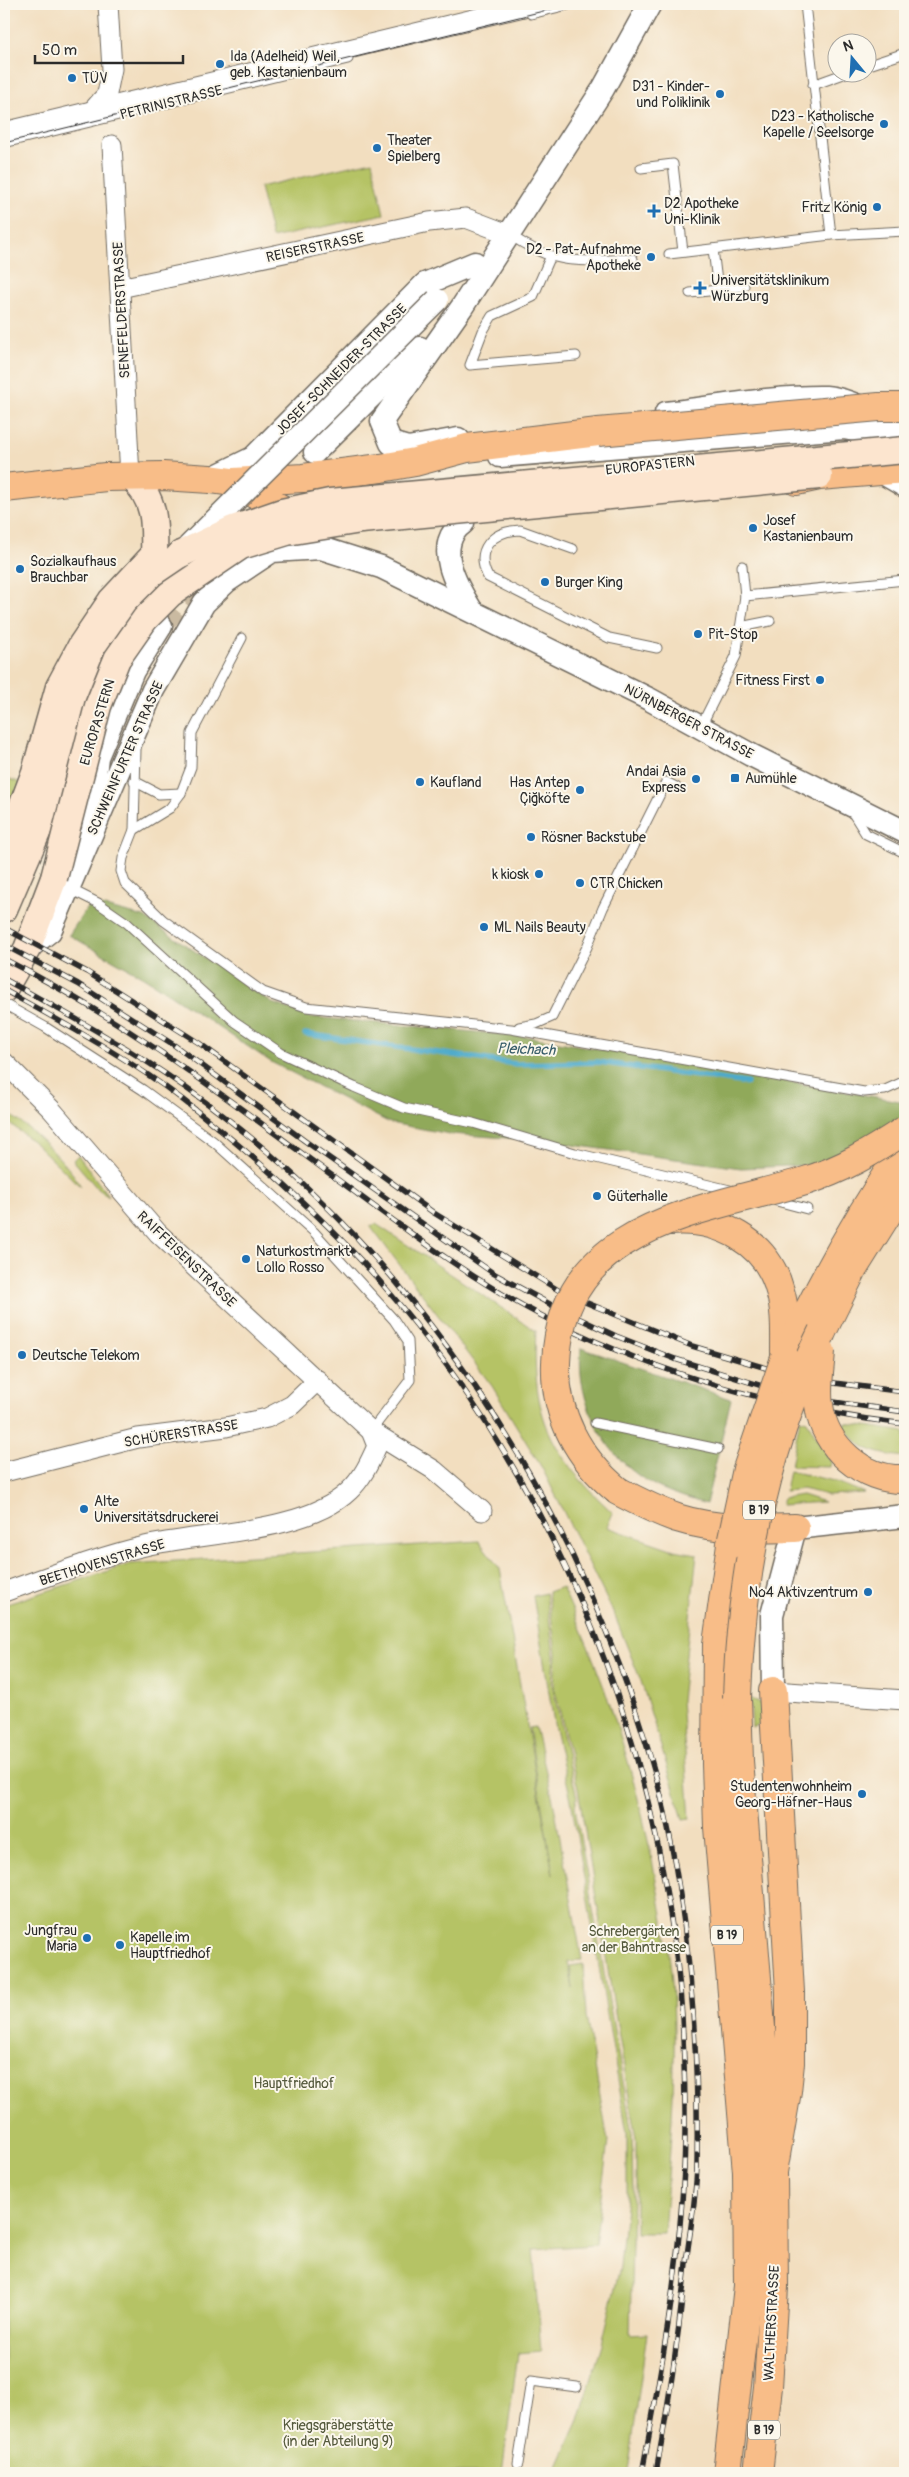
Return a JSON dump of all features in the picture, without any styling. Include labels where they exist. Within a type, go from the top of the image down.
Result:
[{"type":"main road","name":"EUROPASTERN","points":[[4,488],[130,476],[221,480],[303,478],[412,455],[598,432],[870,408],[905,407]]},
{"type":"main road","name":"EUROPASTERN","points":[[4,909],[16,855],[58,771],[78,698],[99,650],[129,608],[182,554],[233,529],[282,512],[330,502],[396,494],[464,491],[905,450]]},
{"type":"main road","name":"EUROPASTERN","points":[[4,989],[62,883],[98,706],[117,659],[145,619],[170,594],[241,546],[287,532],[361,520],[893,470]]},
{"type":"main road","points":[[16,855],[35,772],[59,687],[82,644],[111,601],[154,556],[156,524],[151,504],[143,489],[130,476]]},
{"type":"main road","name":"EUROPASTERN","points":[[221,480],[303,520],[357,528],[474,522],[732,495],[819,476]]},
{"type":"main road","points":[[795,1528],[722,1526],[679,1518],[648,1506],[618,1491],[589,1464],[568,1430],[557,1392],[556,1352],[566,1311],[587,1274],[617,1245],[654,1224],[712,1204],[805,1181],[836,1170],[857,1160],[905,1130]]},
{"type":"main road","name":"B 19","points":[[760,2172],[740,1761],[727,1698],[715,1671],[719,1616],[735,1516],[756,1441],[785,1358],[816,1293],[852,1228],[905,1147]]},
{"type":"main road","name":"B 19","points":[[727,1698],[762,1498],[792,1402],[822,1332],[853,1269],[905,1186]]},
{"type":"main road","points":[[654,1224],[670,1221],[702,1220],[732,1231],[757,1249],[774,1274],[784,1304],[785,1358]]},
{"type":"main road","name":"B 19","points":[[822,1332],[818,1392],[819,1406],[827,1431],[844,1455],[856,1465],[885,1477],[905,1479]]},
{"type":"main road","points":[[760,2172],[787,2091],[790,2063],[790,1992],[773,1691]]},
{"type":"main road","name":"WALTHERSTRASSE","points":[[760,2172],[774,2287],[764,2468]]},
{"type":"main road","name":"WALTHERSTRASSE","points":[[727,2473],[760,2172]]},
{"type":"street","points":[[93,110],[107,94],[112,69],[108,4]]},
{"type":"street","name":"PETRINISTRASSE","points":[[4,132],[536,4]]},
{"type":"street","name":"JOSEF-SCHNEIDER-STRASSE","points":[[462,307],[603,89],[650,4]]},
{"type":"street","name":"SENEFELDERSTRASSE","points":[[112,144],[130,476]]},
{"type":"street","name":"REISERSTRASSE","points":[[120,288],[429,222],[466,218],[508,234]]},
{"type":"street","name":"JOSEF-SCHNEIDER-STRASSE","points":[[438,300],[475,263],[508,234]]},
{"type":"street","name":"JOSEF-SCHNEIDER-STRASSE","points":[[221,480],[253,458],[425,284],[475,263]]},
{"type":"street","name":"EUROPASTERN","points":[[182,554],[438,300]]},
{"type":"street","points":[[315,452],[462,307]]},
{"type":"street","points":[[412,455],[391,443],[382,421],[462,307]]},
{"type":"street","name":"EUROPASTERN","points":[[412,455],[562,423],[828,397],[878,414],[898,425],[905,433]]},
{"type":"street","name":"EUROPASTERN","points":[[412,455],[844,428],[881,435],[905,450]]},
{"type":"street","name":"EUROPASTERN","points":[[396,494],[624,467],[844,446],[871,446],[905,450]]},
{"type":"street","points":[[893,470],[905,486]]},
{"type":"street","name":"NÜRNBERGER STRASSE","points":[[303,520],[338,531],[381,567]]},
{"type":"street","points":[[472,610],[462,595],[449,564],[453,532],[474,522]]},
{"type":"street","name":"SCHWEINFURTER STRASSE","points":[[62,883],[88,844],[152,690],[204,603],[227,581],[272,551],[306,548]]},
{"type":"street","name":"NÜRNBERGER STRASSE","points":[[306,548],[342,553],[381,567],[472,610],[701,726],[751,755],[905,832]]},
{"type":"street","name":"EUROPASTERN","points":[[88,844],[97,757],[133,671],[161,626]]},
{"type":"street","name":"RAIFFEISENSTRASSE","points":[[4,1062],[51,1109],[154,1229],[318,1380],[374,1439],[434,1470],[482,1511]]},
{"type":"street","name":"SCHÜRERSTRASSE","points":[[4,1472],[138,1438],[226,1427],[267,1418],[292,1405],[318,1380]]},
{"type":"street","name":"BEETHOVENSTRASSE","points":[[4,1592],[144,1546],[281,1524],[324,1508],[349,1492],[368,1466],[374,1439]]},
{"type":"street","points":[[905,1516],[795,1528],[772,1615],[773,1691],[905,1700]]},
{"type":"lane","name":"PETRINISTRASSE","points":[[4,143],[572,4]]},
{"type":"lane","points":[[805,4],[831,235]]},
{"type":"lane","points":[[876,63],[905,53]]},
{"type":"lane","points":[[813,85],[826,80]]},
{"type":"lane","points":[[641,168],[673,164],[683,252]]},
{"type":"lane","points":[[669,254],[831,235],[905,231]]},
{"type":"lane","points":[[508,234],[528,248],[550,258],[574,262],[633,259]]},
{"type":"lane","points":[[713,249],[718,290]]},
{"type":"lane","points":[[550,258],[533,297],[492,316],[483,331],[470,365],[576,356]]},
{"type":"lane","points":[[690,293],[744,286]]},
{"type":"lane","points":[[573,549],[520,530],[511,531],[502,533],[490,541],[483,553],[482,566],[488,577],[609,638],[657,648]]},
{"type":"lane","points":[[701,726],[736,656],[745,596],[742,566]]},
{"type":"lane","points":[[745,596],[905,580]]},
{"type":"lane","points":[[740,627],[770,621]]},
{"type":"lane","points":[[134,830],[170,808],[181,792],[191,767],[192,733],[242,638]]},
{"type":"lane","points":[[137,726],[134,781],[136,807],[134,830],[123,858],[121,871],[125,883],[163,920],[263,992],[306,1007],[511,1029],[864,1092],[885,1090],[905,1081]]},
{"type":"lane","points":[[134,781],[159,794],[181,792]]},
{"type":"lane","points":[[511,1029],[536,1024],[552,1017],[587,947],[603,908],[666,782],[676,787]]},
{"type":"lane","points":[[847,804],[866,834],[905,853]]},
{"type":"lane","points":[[62,883],[98,903],[127,923],[234,1021],[249,1032],[281,1053],[362,1091],[404,1108],[473,1123],[575,1153],[807,1208]]},
{"type":"lane","points":[[4,1004],[143,1090],[214,1142],[314,1232],[394,1320],[408,1341],[410,1380],[374,1439]]},
{"type":"lane","points":[[595,1423],[718,1449]]},
{"type":"lane","points":[[518,2464],[531,2381],[576,2387]]},
{"type":"green space","points":[[372,161],[384,214],[272,238],[260,187]]},
{"type":"green space","points":[[4,777],[21,783],[4,836]]},
{"type":"green space","points":[[90,903],[144,917],[272,1003],[311,1017],[530,1037],[905,1102],[905,1134],[813,1165],[741,1168],[536,1140],[450,1134],[390,1123],[271,1062],[145,978],[69,935]]},
{"type":"green space","points":[[4,1112],[13,1117],[47,1145],[68,1168],[81,1187],[36,1144],[4,1119]]},
{"type":"green space","points":[[78,1155],[109,1197],[97,1188],[73,1160]]},
{"type":"green space","points":[[376,1224],[536,1331],[535,1361],[537,1388],[549,1432],[560,1453],[574,1472],[613,1513],[607,1527],[674,1550],[697,1554],[681,1700],[690,1818],[683,1819],[641,1681],[614,1614],[542,1468],[492,1386],[370,1226]]},
{"type":"green space","points":[[581,1348],[731,1399],[706,1504],[658,1487],[624,1463],[610,1447],[598,1429],[589,1410],[583,1390],[580,1369]]},
{"type":"green space","points":[[800,1419],[807,1421],[831,1462],[830,1467],[791,1466]]},
{"type":"green space","points":[[846,1423],[905,1432],[905,1457],[878,1453],[857,1442],[845,1428]]},
{"type":"green space","points":[[789,1471],[834,1481],[864,1493],[828,1495],[802,1489],[785,1491]]},
{"type":"green space","points":[[802,1495],[824,1502],[781,1505],[783,1498]]},
{"type":"green space","name":"Hauptfriedhof","points":[[479,1541],[500,1569],[553,1874],[529,1728],[535,1727],[553,1800],[582,1960],[568,1961],[573,1989],[570,1966],[583,1964],[586,2016],[608,2141],[595,2245],[533,2249],[541,2351],[518,2353],[502,2473],[4,2473],[4,1605],[130,1564]]},
{"type":"green space","name":"Schrebergärten an der Bahntrasse","points":[[562,1587],[595,1664],[622,1741],[652,1861],[669,1953],[673,2003],[674,2069],[664,2233],[636,2233],[636,2139],[578,1789],[554,1686],[556,1654],[548,1592]]},
{"type":"green space","points":[[546,1593],[554,1656],[552,1684],[577,1798],[575,1807],[632,2133],[633,2199],[630,2334],[647,2333],[628,2473],[555,2473],[579,2420],[602,2344],[620,2267],[627,2197],[627,2133],[571,1800],[555,1729],[533,1596]]},
{"type":"green space","points":[[750,1698],[761,1703],[763,1722],[752,1728]]},
{"type":"waterway","name":"Pleichach","points":[[305,1034],[516,1064],[598,1062],[747,1083]]},
{"type":"tunnel","points":[[161,626],[198,580]]},
{"type":"tram line","points":[[4,143],[572,4]]},
{"type":"railway","points":[[4,928],[87,972],[199,1043],[434,1213],[563,1293],[692,1346],[803,1379],[905,1392]]},
{"type":"railway","points":[[4,945],[78,984],[174,1045],[305,1141],[493,1273],[557,1308],[616,1336],[675,1359],[798,1397],[905,1412]]},
{"type":"railway","points":[[4,959],[51,984],[143,1040],[231,1101],[452,1262],[500,1293],[550,1320],[592,1340],[635,1357],[723,1387],[814,1410],[905,1424]]},
{"type":"railway","points":[[4,979],[119,1044],[186,1088],[259,1144],[327,1207],[389,1274],[447,1346],[499,1422],[545,1502],[586,1584],[621,1669],[661,1795],[681,1900],[691,1988],[696,2077],[697,2166],[677,2342],[656,2473]]},
{"type":"railway","points":[[4,990],[73,1028],[162,1084],[234,1141],[284,1185],[355,1254],[428,1340],[474,1405],[517,1473],[554,1544],[587,1616],[616,1691],[639,1768],[658,1846],[674,1941],[682,2013],[685,2120],[682,2207],[674,2284],[642,2473]]},
{"type":"place","name":"Ida (Adelheid) Weil, geb. Kastanienbaum","points":[[220,64]]},
{"type":"place","name":"TÜV","points":[[72,78]]},
{"type":"place","name":"D31 - Kinder- und Poliklinik","points":[[720,94]]},
{"type":"place","name":"D23 - Katholische Kapelle / Seelsorge","points":[[884,124]]},
{"type":"place","name":"Theater Spielberg","points":[[377,148]]},
{"type":"place","name":"Fritz König","points":[[877,207]]},
{"type":"place","name":"D2 Apotheke Uni-Klinik","points":[[654,211]]},
{"type":"place","name":"D2 - Pat-Aufnahme Apotheke","points":[[651,257]]},
{"type":"place","name":"Universitätsklinikum Würzburg","points":[[700,288]]},
{"type":"place","name":"Josef Kastanienbaum","points":[[753,528]]},
{"type":"place","name":"Sozialkaufhaus Brauchbar","points":[[20,569]]},
{"type":"place","name":"Burger King","points":[[545,582]]},
{"type":"place","name":"Pit-Stop","points":[[698,634]]},
{"type":"place","name":"Fitness First","points":[[820,680]]},
{"type":"place","name":"Aumühle","points":[[735,778]]},
{"type":"place","name":"Andai Asia Express","points":[[696,779]]},
{"type":"place","name":"Kaufland","points":[[420,782]]},
{"type":"place","name":"Has Antep Çiğköfte","points":[[580,790]]},
{"type":"place","name":"Rösner Backstube","points":[[531,837]]},
{"type":"place","name":"k kiosk","points":[[539,874]]},
{"type":"place","name":"CTR Chicken","points":[[580,883]]},
{"type":"place","name":"ML Nails Beauty","points":[[484,927]]},
{"type":"place","name":"Güterhalle","points":[[597,1196]]},
{"type":"place","name":"Naturkostmarkt Lollo Rosso","points":[[246,1259]]},
{"type":"place","name":"Deutsche Telekom","points":[[22,1355]]},
{"type":"place","name":"Alte Universitätsdruckerei","points":[[84,1509]]},
{"type":"place","name":"No4 Aktivzentrum","points":[[868,1592]]},
{"type":"place","name":"Studentenwohnheim Georg-Häfner-Haus","points":[[862,1794]]},
{"type":"place","name":"Jungfrau Maria","points":[[87,1938]]},
{"type":"place","name":"Kapelle im Hauptfriedhof","points":[[120,1945]]},
{"type":"park label","name":"Kriegsgräberstätte (in der Abteilung 9)","points":[[338,2434]]}]
